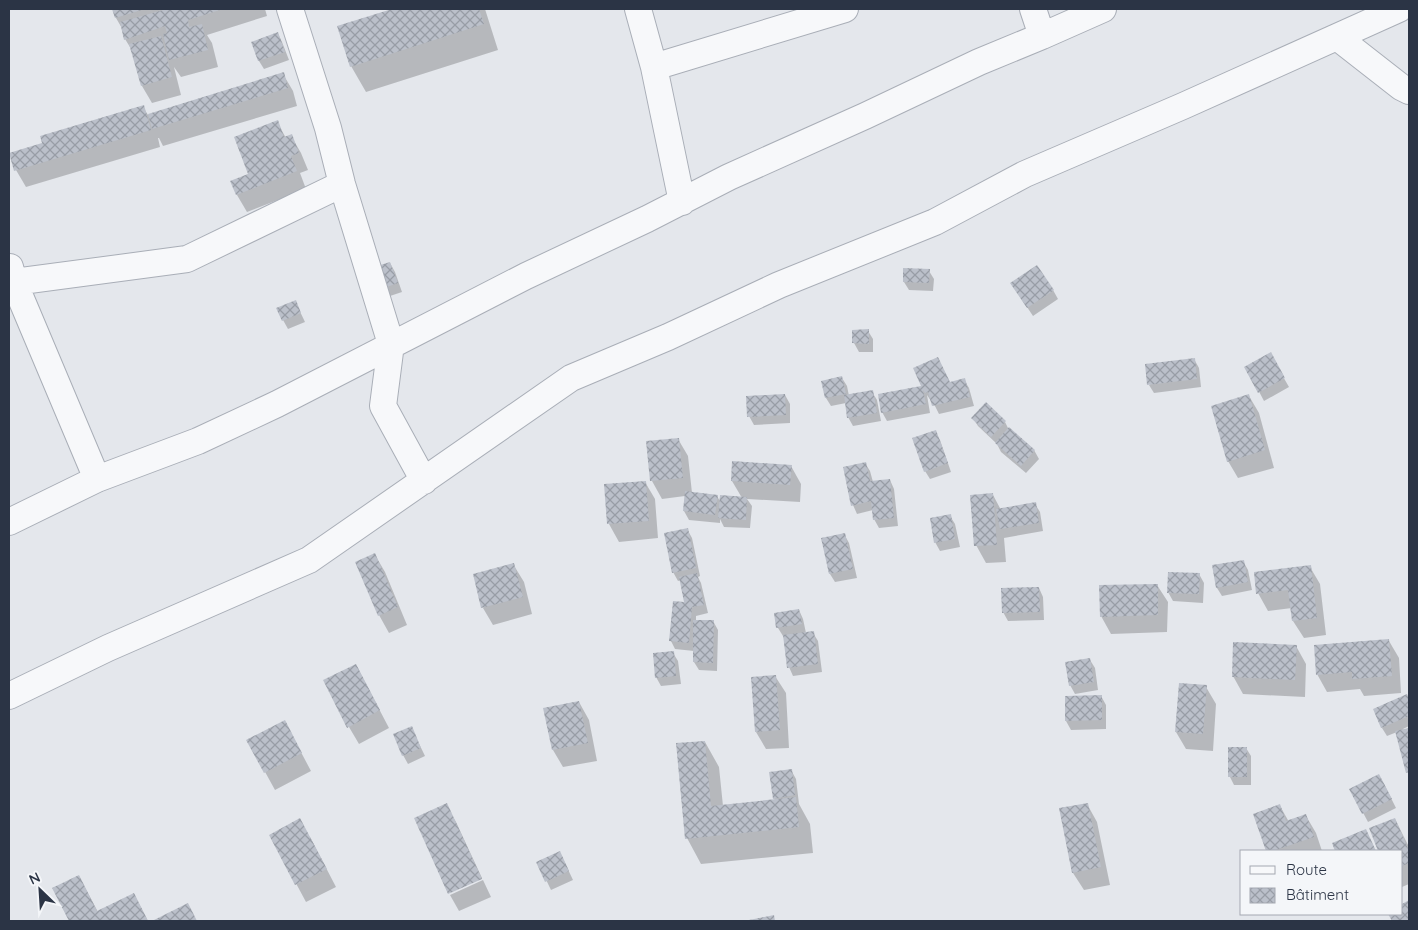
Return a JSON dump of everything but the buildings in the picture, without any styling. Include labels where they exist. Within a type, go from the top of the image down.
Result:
[{"type":"street","points":[[290,9],[328,128],[342,184],[391,344],[383,406],[424,480]]},
{"type":"street","points":[[638,9],[654,67],[682,202]]},
{"type":"street","points":[[654,67],[845,9]]},
{"type":"street","points":[[1033,9],[1042,36]]},
{"type":"street","points":[[9,522],[97,479],[198,440],[277,404],[526,276],[639,224],[729,177],[979,62],[1103,9]]},
{"type":"street","points":[[9,696],[108,648],[309,560],[571,378],[668,337],[779,285],[935,222],[1025,174],[1399,9]]},
{"type":"street","points":[[1337,37],[1409,91]]},
{"type":"street","points":[[97,479],[11,273],[187,259],[342,184]]}]
